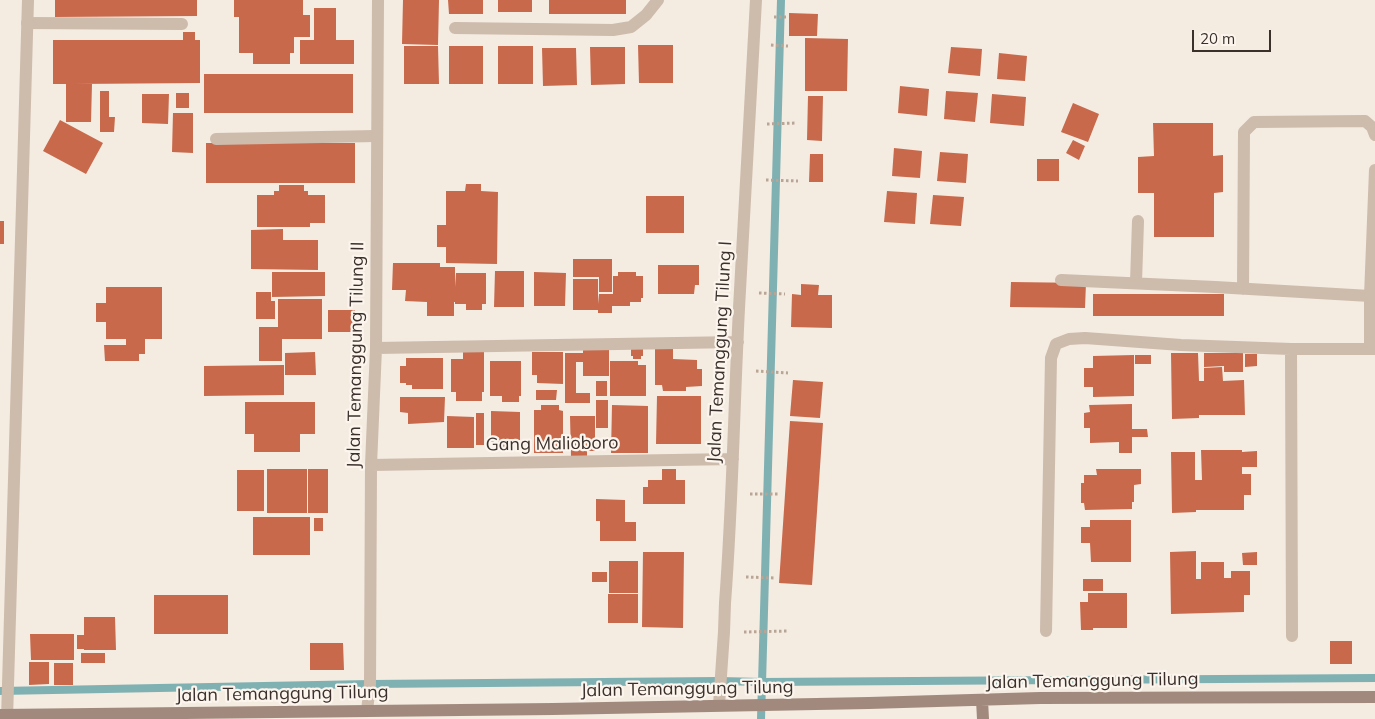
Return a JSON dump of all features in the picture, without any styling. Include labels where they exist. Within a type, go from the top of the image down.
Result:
[{"type":"street","points":[[4,717],[14,498],[28,0]]},
{"type":"street","name":"Jalan Temanggung Tilung II","points":[[367,710],[370,684],[371,465],[376,348],[378,0]]},
{"type":"street","points":[[455,28],[613,30],[631,26],[646,15],[658,0]]},
{"type":"street","name":"Jalan Temanggung Tilung I","points":[[718,705],[724,632],[740,282],[756,0]]},
{"type":"street","points":[[27,23],[182,24]]},
{"type":"street","points":[[1243,289],[1244,132],[1254,122],[1365,121],[1372,127],[1375,135]]},
{"type":"street","points":[[216,139],[376,136]]},
{"type":"street","points":[[1046,632],[1051,358],[1056,344],[1069,338],[1085,338],[1180,345],[1290,349],[1373,349],[1370,296],[1375,170]]},
{"type":"street","points":[[1136,283],[1138,220]]},
{"type":"street","points":[[1062,280],[1370,296]]},
{"type":"street","points":[[376,348],[738,342]]},
{"type":"street","points":[[1290,349],[1292,636]]},
{"type":"street","name":"Gang Malioboro","points":[[371,465],[733,459]]},
{"type":"street","name":"Jalan Temanggung Tilung","points":[[4,717],[367,710],[563,709],[1040,698],[1375,697]]},
{"type":"street","points":[[982,700],[982,719]]},
{"type":"path","points":[[768,17],[786,18]]},
{"type":"path","points":[[767,44],[788,46]]},
{"type":"path","points":[[763,124],[796,123]]},
{"type":"path","points":[[762,180],[798,181]]},
{"type":"path","points":[[758,293],[786,294]]},
{"type":"path","points":[[753,371],[788,373]]},
{"type":"path","points":[[751,494],[779,494]]},
{"type":"path","points":[[746,577],[775,578]]},
{"type":"path","points":[[750,632],[788,631]]},
{"type":"building","points":[[55,0],[197,0],[197,16],[55,17]]},
{"type":"building","points":[[234,0],[303,0],[303,15],[310,15],[310,37],[294,37],[294,53],[290,53],[290,64],[253,64],[253,53],[239,53],[239,17],[234,17]]},
{"type":"building","points":[[403,0],[439,0],[438,45],[402,44]]},
{"type":"building","points":[[448,0],[483,0],[483,14],[449,14]]},
{"type":"building","points":[[498,0],[532,0],[532,12],[498,12]]},
{"type":"building","points":[[549,0],[626,0],[626,14],[549,14]]},
{"type":"building","points":[[314,8],[336,8],[336,40],[354,40],[354,64],[300,64],[300,40],[314,40]]},
{"type":"building","points":[[789,13],[818,14],[817,36],[789,36]]},
{"type":"building","points":[[183,32],[195,32],[195,40],[200,40],[200,83],[75,84],[92,84],[91,122],[66,122],[66,84],[53,84],[53,40],[183,40]]},
{"type":"building","points":[[805,38],[848,39],[847,91],[805,91]]},
{"type":"building","points":[[638,45],[673,45],[673,83],[639,83]]},
{"type":"building","points":[[404,46],[438,46],[439,84],[404,84]]},
{"type":"building","points":[[449,46],[483,46],[483,84],[449,84]]},
{"type":"building","points":[[498,46],[533,46],[533,84],[498,84]]},
{"type":"building","points":[[590,47],[625,47],[625,84],[591,85]]},
{"type":"building","points":[[951,47],[982,49],[980,76],[948,73]]},
{"type":"building","points":[[542,48],[576,48],[577,85],[543,86]]},
{"type":"building","points":[[999,53],[1027,56],[1025,81],[997,79]]},
{"type":"building","points":[[204,74],[353,74],[353,113],[204,113]]},
{"type":"building","points":[[900,86],[929,89],[927,116],[898,113]]},
{"type":"building","points":[[100,91],[109,91],[109,117],[115,117],[114,132],[100,132]]},
{"type":"building","points":[[946,91],[978,93],[975,122],[944,119]]},
{"type":"building","points":[[176,93],[189,93],[189,108],[176,108]]},
{"type":"building","points":[[142,94],[169,94],[168,124],[142,123]]},
{"type":"building","points":[[992,94],[1026,97],[1024,126],[990,123]]},
{"type":"building","points":[[808,96],[823,96],[822,141],[807,140]]},
{"type":"building","points":[[1073,103],[1099,114],[1088,142],[1061,132]]},
{"type":"building","points":[[173,113],[193,113],[193,153],[172,152]]},
{"type":"building","points":[[60,120],[103,143],[86,174],[43,151]]},
{"type":"building","points":[[1153,123],[1213,123],[1213,156],[1223,155],[1223,192],[1214,193],[1214,237],[1154,237],[1154,193],[1138,193],[1138,157],[1154,156]]},
{"type":"building","points":[[1073,140],[1085,146],[1079,160],[1066,153]]},
{"type":"building","points":[[206,143],[355,143],[355,183],[206,183]]},
{"type":"building","points":[[894,148],[922,151],[920,178],[892,176]]},
{"type":"building","points":[[940,152],[968,154],[966,183],[937,181]]},
{"type":"building","points":[[810,154],[823,154],[823,182],[809,182]]},
{"type":"building","points":[[1037,159],[1059,159],[1059,181],[1037,181]]},
{"type":"building","points":[[466,184],[481,184],[481,191],[498,192],[497,264],[446,263],[446,247],[437,247],[437,225],[446,225],[446,191],[465,191]]},
{"type":"building","points":[[279,185],[304,185],[304,191],[308,191],[308,195],[325,195],[325,223],[310,223],[310,227],[257,227],[257,195],[274,195],[274,191],[279,191]]},
{"type":"building","points":[[887,191],[917,193],[915,224],[884,222]]},
{"type":"building","points":[[933,195],[964,197],[961,226],[930,224]]},
{"type":"building","points":[[646,196],[684,196],[684,233],[646,233]]},
{"type":"building","points":[[0,221],[4,221],[4,244],[0,244]]},
{"type":"building","points":[[283,229],[283,240],[318,240],[318,270],[251,269],[251,230]]},
{"type":"building","points":[[573,259],[612,259],[612,292],[599,292],[599,277],[573,277]]},
{"type":"building","points":[[393,263],[440,263],[440,267],[455,267],[455,287],[456,273],[486,273],[486,304],[482,304],[482,310],[466,310],[466,304],[455,304],[454,302],[454,316],[427,316],[427,302],[405,301],[406,290],[392,290]]},
{"type":"building","points":[[658,265],[699,265],[699,285],[695,285],[694,294],[658,294]]},
{"type":"building","points":[[495,271],[524,271],[524,307],[494,307]]},
{"type":"building","points":[[272,272],[325,272],[325,296],[272,297]]},
{"type":"building","points":[[534,272],[566,273],[565,306],[534,306]]},
{"type":"building","points":[[618,272],[636,272],[636,276],[643,276],[643,298],[641,298],[641,302],[630,302],[630,306],[612,306],[612,313],[598,313],[598,310],[573,310],[573,279],[598,279],[598,304],[599,294],[613,294],[613,276],[618,276]]},
{"type":"building","points":[[1011,282],[1086,283],[1085,308],[1010,307]]},
{"type":"building","points":[[801,284],[819,285],[818,295],[832,295],[832,328],[791,327],[792,294],[801,295]]},
{"type":"building","points":[[106,287],[162,287],[162,339],[145,339],[145,354],[139,354],[139,361],[105,361],[104,345],[126,345],[126,339],[106,339],[106,322],[96,322],[96,303],[106,303]]},
{"type":"building","points":[[256,292],[271,292],[271,301],[275,301],[275,319],[256,319]]},
{"type":"building","points":[[1093,294],[1224,294],[1224,316],[1093,316]]},
{"type":"building","points":[[278,299],[322,299],[322,339],[282,339],[282,361],[259,361],[259,327],[278,327]]},
{"type":"building","points":[[328,310],[355,310],[355,332],[328,332]]},
{"type":"building","points":[[631,345],[643,345],[643,356],[641,356],[641,359],[633,359],[633,356],[631,356]]},
{"type":"building","points":[[655,347],[673,347],[673,359],[697,360],[697,369],[702,369],[702,386],[686,387],[686,391],[663,391],[662,385],[655,385]]},
{"type":"building","points":[[583,348],[609,348],[609,376],[583,376],[583,362],[576,362],[576,393],[590,393],[590,403],[565,403],[565,353],[583,353]]},
{"type":"building","points":[[315,352],[316,375],[285,375],[285,353]]},
{"type":"building","points":[[463,352],[484,352],[484,392],[482,392],[482,401],[456,401],[456,392],[451,392],[451,359],[463,359]]},
{"type":"building","points":[[532,352],[563,352],[563,384],[537,383],[537,375],[532,375]]},
{"type":"building","points":[[1171,353],[1198,353],[1199,381],[1204,381],[1204,368],[1222,367],[1223,381],[1244,380],[1245,415],[1199,415],[1199,418],[1172,419]]},
{"type":"building","points":[[1204,353],[1243,353],[1243,372],[1224,372],[1224,366],[1204,367]]},
{"type":"building","points":[[1245,354],[1257,354],[1257,366],[1245,367]]},
{"type":"building","points":[[1134,355],[1134,396],[1093,397],[1093,387],[1084,387],[1084,368],[1093,368],[1093,356]]},
{"type":"building","points":[[1135,355],[1151,355],[1151,364],[1135,364]]},
{"type":"building","points":[[406,358],[443,358],[443,389],[412,389],[412,385],[400,383],[400,366],[406,366]]},
{"type":"building","points":[[490,361],[521,361],[521,396],[519,396],[519,402],[502,402],[502,396],[490,396]]},
{"type":"building","points":[[610,361],[638,361],[638,365],[646,365],[646,396],[610,396]]},
{"type":"building","points":[[284,365],[284,395],[204,396],[204,366]]},
{"type":"building","points":[[793,380],[823,382],[820,418],[790,416]]},
{"type":"building","points":[[596,381],[607,381],[607,396],[596,396]]},
{"type":"building","points":[[536,390],[557,390],[556,400],[536,400]]},
{"type":"building","points":[[657,396],[701,396],[701,444],[656,444]]},
{"type":"building","points":[[400,397],[445,397],[444,422],[408,424],[408,413],[400,412]]},
{"type":"building","points":[[596,400],[608,400],[608,428],[596,428]]},
{"type":"building","points":[[245,402],[315,402],[315,434],[300,434],[300,452],[254,452],[254,434],[245,434]]},
{"type":"building","points":[[1132,404],[1132,429],[1147,429],[1148,437],[1132,437],[1132,453],[1119,453],[1119,442],[1090,443],[1090,428],[1084,428],[1084,413],[1090,412],[1089,405]]},
{"type":"building","points":[[541,405],[559,405],[559,410],[563,411],[563,453],[534,453],[534,410],[541,410]]},
{"type":"building","points":[[612,405],[648,406],[648,453],[611,453]]},
{"type":"building","points":[[491,411],[520,412],[520,440],[508,440],[508,448],[491,448]]},
{"type":"building","points":[[476,413],[484,413],[484,445],[476,445]]},
{"type":"building","points":[[447,416],[474,417],[474,448],[447,448]]},
{"type":"building","points":[[570,416],[595,416],[595,451],[587,451],[587,456],[571,456]]},
{"type":"building","points":[[790,421],[823,423],[812,585],[779,583]]},
{"type":"building","points":[[1201,450],[1257,451],[1257,467],[1242,467],[1242,474],[1251,474],[1251,495],[1244,495],[1244,510],[1196,510],[1196,512],[1172,513],[1171,452],[1195,452],[1195,480],[1202,480]]},
{"type":"building","points":[[267,469],[307,469],[307,513],[267,513]]},
{"type":"building","points":[[308,469],[328,469],[328,513],[308,513]]},
{"type":"building","points":[[662,469],[676,469],[676,480],[685,480],[685,504],[643,504],[643,487],[648,487],[648,480],[662,480]]},
{"type":"building","points":[[1096,469],[1141,469],[1141,484],[1134,485],[1132,509],[1085,510],[1084,503],[1081,503],[1081,483],[1084,483],[1084,475],[1097,475]]},
{"type":"building","points":[[237,470],[264,470],[264,511],[237,511]]},
{"type":"building","points":[[596,499],[625,500],[625,522],[636,522],[636,541],[600,541],[600,521],[596,521]]},
{"type":"building","points":[[253,517],[310,517],[310,555],[253,555]]},
{"type":"building","points":[[314,518],[323,518],[323,531],[314,531]]},
{"type":"building","points":[[1090,520],[1131,520],[1131,562],[1091,562],[1090,543],[1081,543],[1081,527],[1090,527]]},
{"type":"building","points":[[1196,551],[1196,579],[1201,579],[1201,562],[1224,562],[1224,578],[1231,578],[1231,571],[1250,571],[1250,595],[1244,595],[1244,612],[1171,614],[1170,552]]},
{"type":"building","points":[[643,552],[684,552],[683,628],[642,627]]},
{"type":"building","points":[[1257,552],[1257,565],[1243,565],[1242,553]]},
{"type":"building","points":[[609,561],[638,561],[638,593],[609,593]]},
{"type":"building","points":[[592,572],[607,572],[607,582],[592,582]]},
{"type":"building","points":[[1083,579],[1103,579],[1103,591],[1083,591]]},
{"type":"building","points":[[1088,593],[1127,593],[1127,628],[1081,630],[1080,602],[1088,602]]},
{"type":"building","points":[[608,594],[638,594],[638,623],[608,623]]},
{"type":"building","points":[[154,595],[228,595],[228,634],[154,634]]},
{"type":"building","points":[[84,617],[115,617],[116,650],[77,649],[77,635],[84,635]]},
{"type":"building","points":[[30,634],[74,634],[74,660],[31,660]]},
{"type":"building","points":[[1330,641],[1352,641],[1352,664],[1330,664]]},
{"type":"building","points":[[310,643],[343,643],[344,670],[310,670]]},
{"type":"building","points":[[81,653],[105,653],[105,663],[81,663]]},
{"type":"building","points":[[29,662],[49,662],[49,684],[29,685]]},
{"type":"building","points":[[54,663],[73,663],[73,685],[54,685]]},
{"type":"waterway","points":[[761,719],[781,0]]},
{"type":"waterway","points":[[0,691],[370,684],[1375,678]]}]
